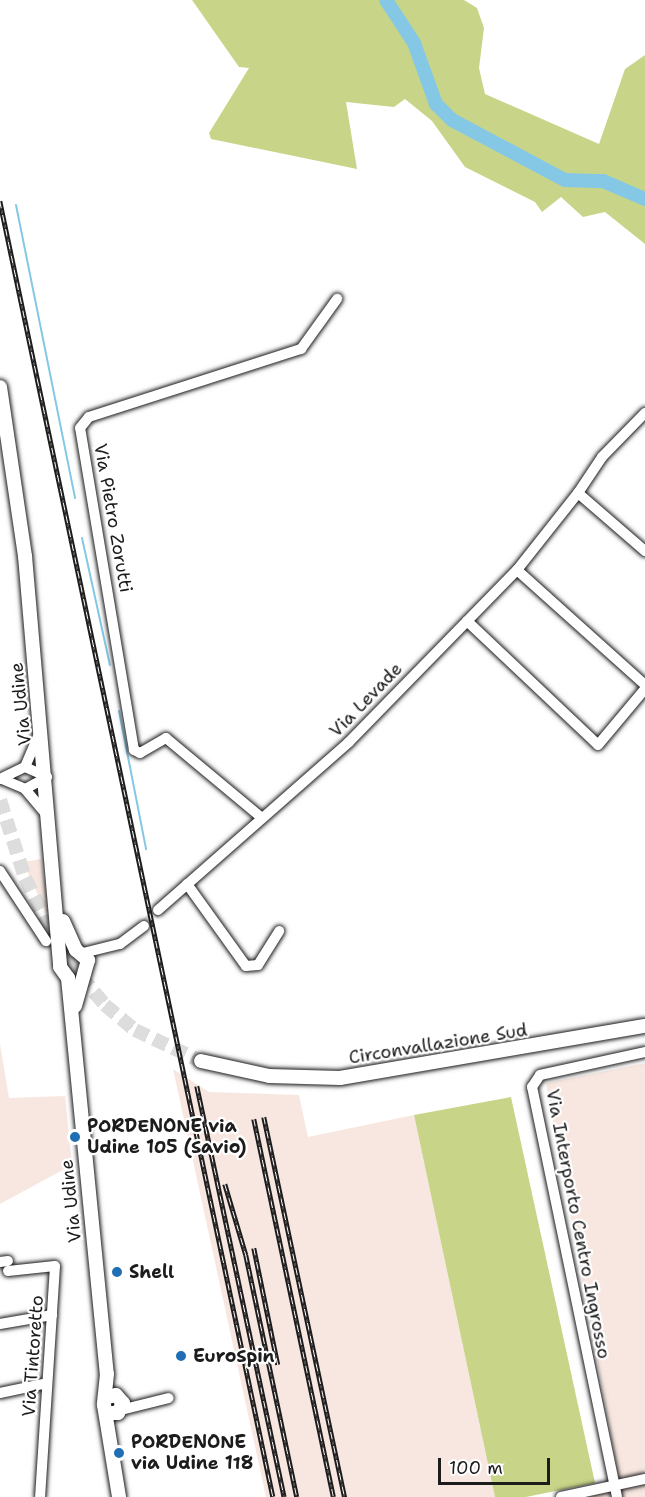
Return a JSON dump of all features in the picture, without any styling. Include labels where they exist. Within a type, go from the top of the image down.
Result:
[{"type":"main road","name":"Via Udine","points":[[0,387],[20,520],[59,911],[62,955],[60,967],[74,978],[72,1024],[107,1374],[115,1404],[113,1433],[119,1497]]},
{"type":"main road","points":[[59,911],[82,954],[74,978]]},
{"type":"main road","points":[[62,955],[82,954]]},
{"type":"main road","name":"Circonvallazione Sud","points":[[201,1061],[269,1076],[340,1078],[645,1026]]},
{"type":"street","name":"Via Pietro Zorutti","points":[[262,818],[166,738],[140,753],[134,750],[80,428],[89,417],[301,349],[337,299]]},
{"type":"street","name":"Via Levade","points":[[158,910],[349,742],[517,570],[578,493],[602,457],[645,413]]},
{"type":"street","points":[[578,493],[645,551]]},
{"type":"street","points":[[467,621],[598,745],[645,687],[517,570]]},
{"type":"street","points":[[1,779],[25,767],[36,746],[40,718]]},
{"type":"street","points":[[25,767],[46,777]]},
{"type":"street","points":[[25,789],[46,777]]},
{"type":"street","points":[[1,779],[25,789],[51,822]]},
{"type":"street","points":[[0,871],[46,941]]},
{"type":"street","points":[[187,884],[246,966],[258,965],[279,931]]},
{"type":"street","points":[[82,954],[100,947],[120,944],[144,926]]},
{"type":"street","name":"Via Interporto Centro Ingrosso","points":[[616,1491],[532,1087],[540,1075],[645,1052]]},
{"type":"street","name":"Via Tintoretto","points":[[6,1265],[53,1263],[52,1315],[40,1497]]},
{"type":"street","points":[[0,1324],[52,1315]]},
{"type":"street","points":[[0,1394],[47,1383]]},
{"type":"street","points":[[115,1404],[169,1398]]},
{"type":"street","points":[[561,1497],[616,1491],[645,1479]]},
{"type":"shaded area","points":[[41,859],[49,912],[46,913],[23,862]]},
{"type":"shaded area","points":[[0,1044],[9,1098],[65,1096],[72,1165],[0,1204]]},
{"type":"shaded area","points":[[645,1063],[645,1497],[588,1497],[621,1489],[546,1083]]},
{"type":"shaded area","points":[[173,1069],[209,1092],[299,1095],[308,1137],[414,1115],[495,1497],[266,1497]]},
{"type":"green space","points":[[192,0],[464,0],[477,8],[484,28],[479,68],[485,94],[599,144],[625,69],[645,55],[645,244],[605,212],[583,217],[561,197],[542,212],[535,202],[465,167],[432,121],[405,99],[394,107],[346,102],[357,169],[211,139],[209,133],[249,68],[239,67]]},
{"type":"green space","points":[[511,1097],[595,1483],[526,1497],[495,1497],[414,1115]]},
{"type":"waterway","points":[[386,0],[414,43],[436,104],[452,120],[565,180],[603,181],[645,199]]},
{"type":"waterway","points":[[16,205],[75,498]]},
{"type":"waterway","points":[[82,538],[110,665]]},
{"type":"waterway","points":[[119,711],[146,849]]},
{"type":"tunnel","points":[[0,800],[25,878],[67,960],[105,1005],[135,1030],[201,1061]]},
{"type":"tunnel","points":[[144,926],[158,910]]},
{"type":"railway","points":[[0,201],[273,1497]]},
{"type":"railway","points":[[197,1086],[284,1497]]},
{"type":"railway","points":[[264,1117],[345,1497]]},
{"type":"railway","points":[[254,1119],[334,1497]]},
{"type":"railway","points":[[225,1184],[246,1255],[297,1497]]},
{"type":"railway","points":[[254,1248],[278,1365]]},
{"type":"place","name":"PORDENONE via Udine 105 (Savio)","points":[[75,1137]]},
{"type":"place","name":"Shell","points":[[117,1272]]},
{"type":"place","name":"EuroSpin","points":[[181,1356]]},
{"type":"place","name":"PORDENONE via Udine 118","points":[[119,1453]]}]
